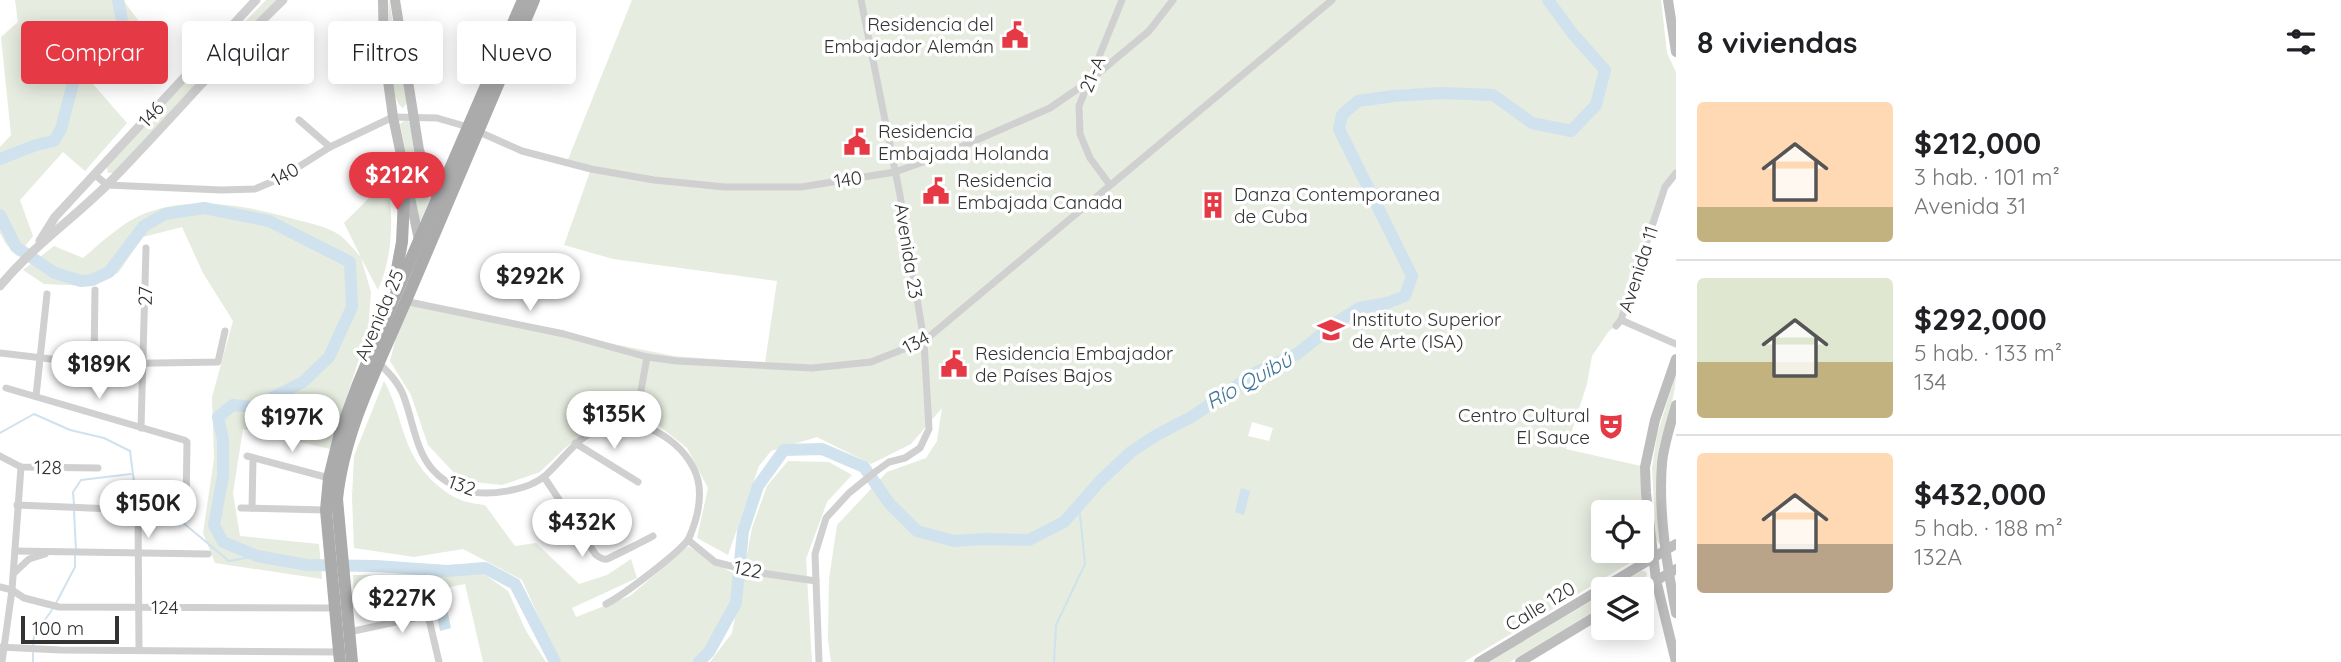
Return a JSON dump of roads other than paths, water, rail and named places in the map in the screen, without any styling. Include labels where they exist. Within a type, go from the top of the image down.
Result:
[{"type":"main road","points":[[383,0],[384,52],[393,117],[419,240]]},
{"type":"main road","points":[[395,0],[419,150],[437,200],[440,219]]},
{"type":"main road","name":"Avenida 25","points":[[352,662],[349,632],[337,582],[335,549],[340,478],[351,437],[379,363],[440,219],[523,0]]},
{"type":"main road","name":"Avenida 25","points":[[335,549],[326,510],[329,478],[340,433],[419,240],[534,0]]},
{"type":"main road","points":[[1668,0],[1676,52]]},
{"type":"main road","points":[[378,336],[394,286],[402,242],[405,177]]},
{"type":"main road","points":[[1647,500],[1646,467],[1655,420],[1676,359]]},
{"type":"main road","points":[[1676,408],[1662,462],[1676,613]]},
{"type":"main road","name":"Calle 120","points":[[1654,558],[1671,547]]},
{"type":"main road","points":[[1654,558],[1656,580],[1676,662]]},
{"type":"main road","name":"Calle 120","points":[[1479,662],[1646,563]]},
{"type":"main road","points":[[1656,580],[1672,571]]},
{"type":"main road","name":"Avenida 25","points":[[337,582],[334,608],[339,657]]},
{"type":"main road","name":"Calle 120","points":[[1520,662],[1591,619]]},
{"type":"street","name":"146","points":[[237,21],[256,0]]},
{"type":"street","name":"146","points":[[263,21],[284,0]]},
{"type":"street","name":"Avenida 23","points":[[819,662],[815,554],[826,519],[875,472],[889,462],[905,458],[920,449],[929,429],[924,341],[895,172],[861,0]]},
{"type":"street","name":"21-A","points":[[1110,185],[1090,158],[1080,134],[1079,106],[1122,0]]},
{"type":"street","name":"140","points":[[107,185],[221,191],[254,189],[281,178],[330,147],[393,117],[414,116],[437,118],[472,129],[522,151],[591,169],[654,180],[725,187],[801,187],[895,172],[940,156],[1050,108],[1089,81],[1149,31],[1174,0]]},
{"type":"street","name":"134","points":[[405,303],[564,334],[647,357],[677,361],[812,368],[871,362],[924,341],[1332,0]]},
{"type":"street","name":"146","points":[[0,286],[37,245],[55,217],[182,80]]},
{"type":"street","name":"146","points":[[37,245],[63,227],[107,185],[202,84]]},
{"type":"street","points":[[299,120],[330,147]]},
{"type":"street","name":"Avenida 11","points":[[1676,173],[1665,187],[1619,323],[1676,344]]},
{"type":"street","points":[[94,174],[107,185]]},
{"type":"street","name":"27","points":[[141,428],[146,248]]},
{"type":"street","points":[[398,289],[405,303]]},
{"type":"street","points":[[94,290],[94,364]]},
{"type":"street","points":[[36,396],[47,294]]},
{"type":"street","points":[[0,353],[41,360],[94,364],[218,362],[225,331]]},
{"type":"street","points":[[606,604],[622,596],[674,555],[688,540],[700,499],[694,470],[675,444],[650,428],[635,424],[647,357]]},
{"type":"street","name":"132","points":[[379,363],[394,379],[404,396],[414,437],[429,464],[443,481],[466,491],[490,495],[521,487],[544,477],[575,443],[594,430],[619,424],[635,424]]},
{"type":"street","points":[[6,388],[184,440],[187,442],[186,506],[196,505]]},
{"type":"street","points":[[575,443],[638,482]]},
{"type":"street","name":"128","points":[[0,457],[21,467],[98,468]]},
{"type":"street","points":[[252,508],[250,457],[329,478]]},
{"type":"street","points":[[2,662],[2,646],[12,590],[21,467]]},
{"type":"street","points":[[544,477],[596,555],[602,559],[609,559],[653,536]]},
{"type":"street","points":[[17,505],[138,510],[139,649]]},
{"type":"street","points":[[241,508],[326,510]]},
{"type":"street","name":"122","points":[[688,540],[715,562],[754,572],[816,581]]},
{"type":"street","points":[[15,551],[208,554]]},
{"type":"street","points":[[13,575],[29,559],[49,552]]},
{"type":"street","name":"124","points":[[0,587],[12,590],[24,598],[59,607],[334,608]]},
{"type":"street","points":[[349,632],[428,615],[440,657]]},
{"type":"street","points":[[2,646],[29,649],[139,649],[339,657]]},
{"type":"water","points":[[1241,488],[1250,491],[1244,515],[1235,512]]},
{"type":"water","points":[[447,609],[451,628],[440,631],[436,612]]},
{"type":"waterway","name":"Río Quibú","points":[[0,159],[54,141],[61,129],[80,57],[123,25],[118,0]]},
{"type":"waterway","name":"Río Quibú","points":[[699,662],[709,652],[736,603],[743,531],[758,486],[784,450],[822,449],[864,467],[889,503],[917,531],[954,541],[1029,540],[1064,522],[1101,480],[1131,452],[1155,436],[1193,416],[1257,372],[1297,354],[1359,308],[1387,303],[1405,296],[1412,276],[1339,129],[1342,115],[1358,101],[1394,96],[1441,93],[1493,95],[1532,123],[1571,131],[1596,105],[1605,70],[1548,0]]},
{"type":"waterway","name":"Río Quibú","points":[[0,215],[16,247],[55,273],[81,281],[92,280],[109,272],[144,226],[165,214],[204,208],[269,221],[350,262],[352,307],[329,357],[303,382],[254,407],[233,405],[218,417],[223,440],[223,476],[214,525],[223,542],[257,556],[307,565],[447,571],[485,568],[515,584],[555,662]]},
{"type":"waterway","points":[[0,433],[34,414],[70,430],[104,438],[130,451],[134,482],[229,561],[257,556]]},
{"type":"waterway","points":[[74,505],[73,492],[81,480],[131,474]]},
{"type":"waterway","points":[[1054,662],[1056,625],[1085,564],[1079,505]]},
{"type":"waterway","points":[[74,511],[76,550]]},
{"type":"waterway","points":[[55,605],[75,567],[75,556]]},
{"type":"waterway","points":[[33,647],[34,635],[52,610]]},
{"type":"waterway","points":[[33,653],[33,662]]},
{"type":"place","name":"Residencia del Embajador Alemán","points":[[1015,35]]},
{"type":"place","name":"Residencia Embajada Holanda","points":[[857,142]]},
{"type":"place","name":"Residencia Embajada Canada","points":[[936,191]]},
{"type":"place","name":"Danza Contemporanea de Cuba","points":[[1213,205]]},
{"type":"place","name":"Instituto Superior de Arte (ISA)","points":[[1331,330]]},
{"type":"place","name":"Residencia Embajador de Países Bajos","points":[[954,364]]},
{"type":"place","name":"Centro Cultural El Sauce","points":[[1611,426]]}]
